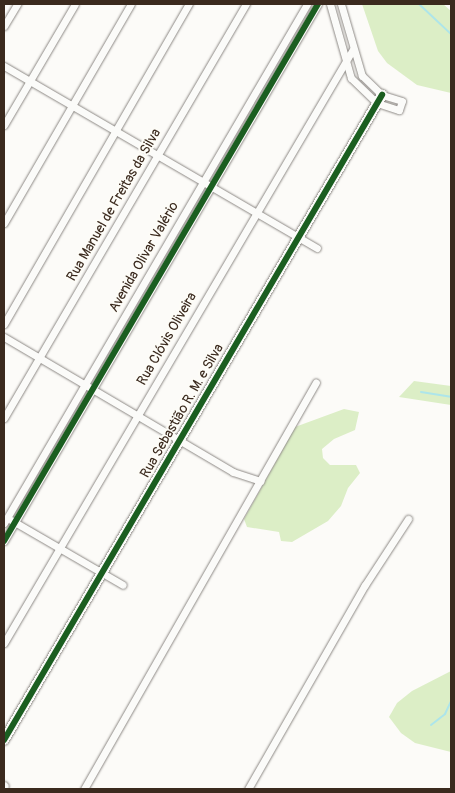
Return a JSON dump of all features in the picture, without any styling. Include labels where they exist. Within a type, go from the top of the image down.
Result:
[{"type":"street","points":[[4,26],[17,4]]},
{"type":"street","points":[[4,125],[75,4]]},
{"type":"street","points":[[4,223],[131,4]]},
{"type":"street","points":[[4,324],[189,4]]},
{"type":"street","name":"Rua Manuel de Freitas da Silva","points":[[4,418],[246,4]]},
{"type":"street","name":"Avenida Olivar Valério","points":[[5,519],[307,4]]},
{"type":"street","points":[[4,541],[318,4]]},
{"type":"street","points":[[330,4],[345,63],[358,86],[399,110],[402,101]]},
{"type":"street","points":[[341,4],[362,76],[380,99]]},
{"type":"street","name":"Rua Clóvis Oliveira","points":[[4,643],[353,48]]},
{"type":"street","points":[[4,66],[317,248]]},
{"type":"street","name":"Rua Sebastião R. M. e Silva","points":[[4,740],[380,99]]},
{"type":"street","points":[[4,337],[180,438],[233,472],[261,482]]},
{"type":"street","points":[[84,789],[316,383]]},
{"type":"street","points":[[5,519],[15,522],[123,585]]},
{"type":"street","points":[[248,789],[365,585],[408,519]]},
{"type":"green space","points":[[362,4],[443,4],[451,11],[451,93],[417,85],[387,63],[378,51]]},
{"type":"green space","points":[[414,381],[451,386],[451,405],[399,397]]},
{"type":"green space","points":[[344,409],[359,412],[355,430],[334,439],[322,449],[323,458],[330,465],[356,465],[360,473],[348,488],[341,506],[328,521],[292,542],[281,541],[279,532],[247,527],[244,519],[295,427]]},
{"type":"green space","points":[[451,671],[451,752],[415,743],[401,733],[389,717],[397,703],[412,691]]},
{"type":"waterway","points":[[419,4],[451,34]]},
{"type":"waterway","points":[[421,392],[451,397]]},
{"type":"waterway","points":[[431,725],[445,714],[451,701]]},
{"type":"cycle path","points":[[4,541],[318,4]]},
{"type":"cycle path","points":[[4,740],[382,95]]}]
